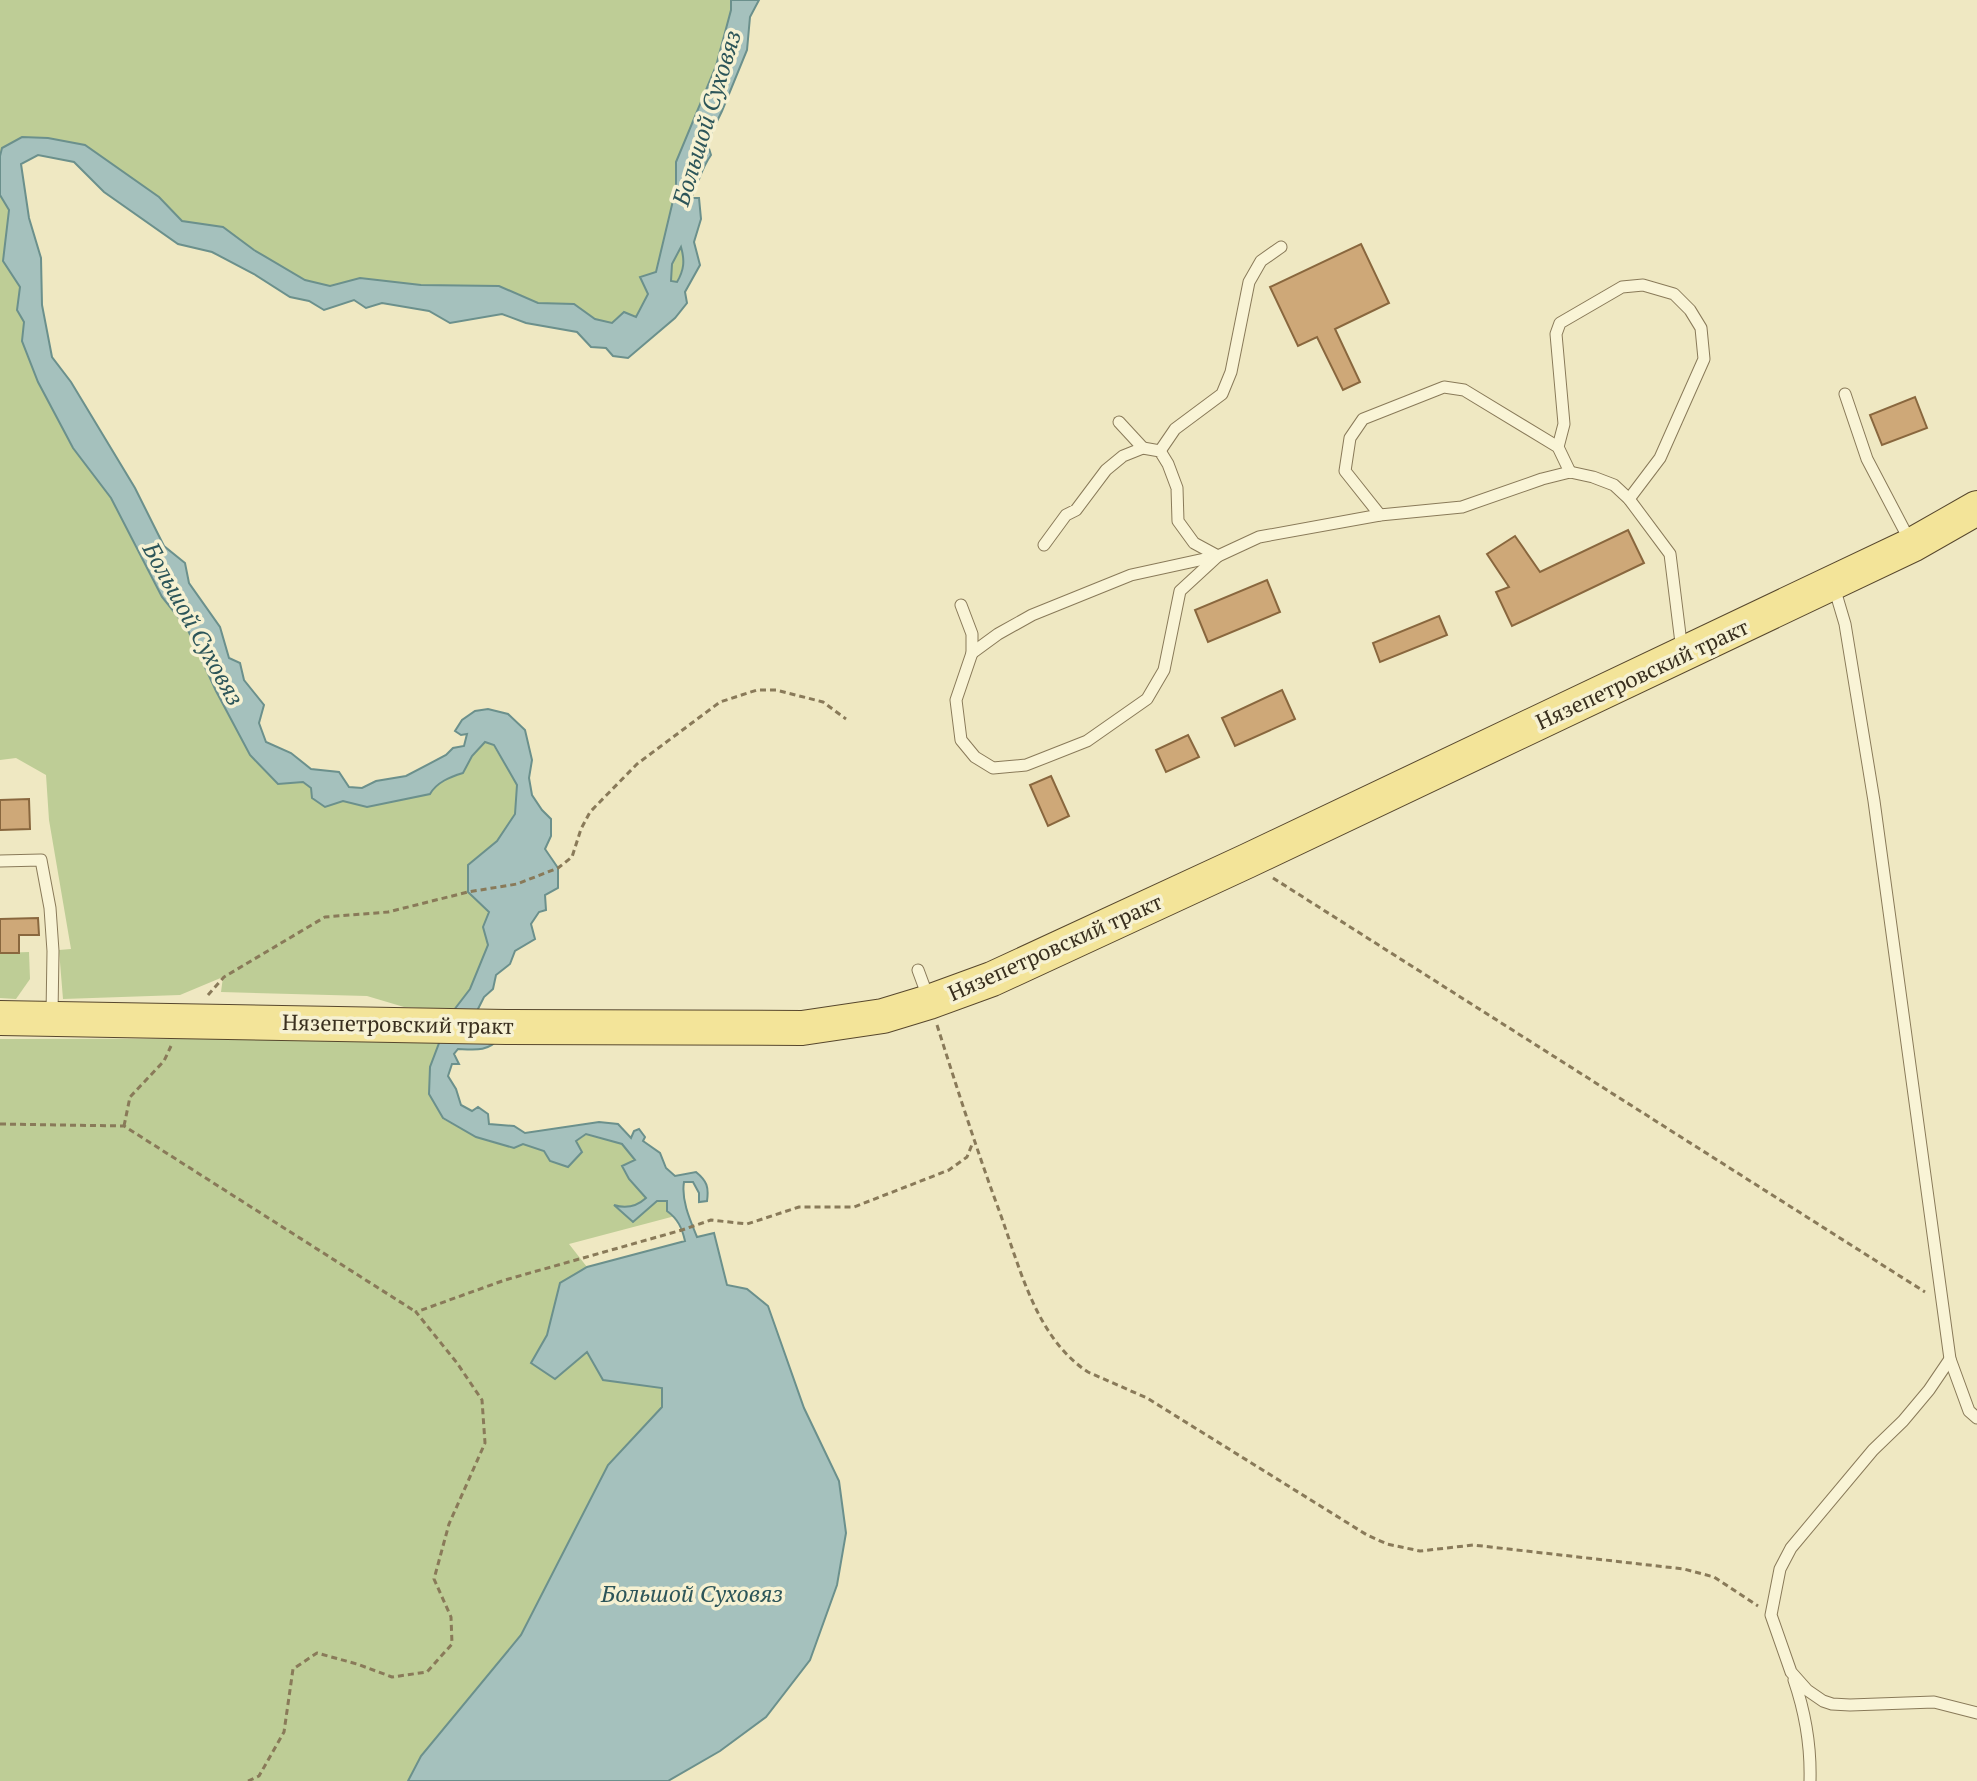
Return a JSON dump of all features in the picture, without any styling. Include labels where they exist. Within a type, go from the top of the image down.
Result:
[{"type":"main road","name":"Нязепетровский тракт","points":[[0,1018],[506,1027],[802,1028],[883,1016],[992,979],[1247,861],[1912,545],[1977,508]]},
{"type":"lane","points":[[1160,451],[1175,429],[1222,394],[1231,372],[1249,282],[1261,261],[1281,247]]},
{"type":"lane","points":[[1558,447],[1564,424],[1556,334],[1560,323],[1622,287],[1643,285],[1674,294],[1690,310],[1701,328],[1704,359],[1660,458],[1629,499]]},
{"type":"lane","points":[[1380,515],[1345,471],[1350,438],[1363,419],[1444,387],[1464,390],[1558,447],[1570,472]]},
{"type":"lane","points":[[1845,394],[1867,459],[1912,545]]},
{"type":"lane","points":[[1119,422],[1143,448]]},
{"type":"lane","points":[[1044,545],[1066,515],[1084,501],[1106,470],[1123,456],[1143,448],[1160,451],[1168,464],[1177,488],[1178,521],[1194,543],[1218,556]]},
{"type":"lane","points":[[972,653],[1032,615],[1131,575],[1218,556],[1259,537],[1380,515],[1462,507],[1570,472],[1614,485],[1629,499],[1670,554],[1682,655]]},
{"type":"lane","points":[[961,605],[972,634],[972,653],[956,700],[961,740],[975,757],[993,768],[1026,765],[1087,741],[1147,699],[1164,670],[1180,591],[1218,556]]},
{"type":"lane","points":[[1833,582],[1845,624],[1874,801],[1950,1359],[1969,1411],[1977,1418]]},
{"type":"lane","points":[[0,861],[41,860],[50,908],[53,951],[52,1019]]},
{"type":"lane","points":[[918,970],[929,1002]]},
{"type":"lane","points":[[1810,1781],[1811,1756],[1801,1702],[1771,1615],[1780,1569],[1791,1548],[1873,1450],[1903,1421],[1950,1359]]},
{"type":"lane","points":[[1791,1672],[1807,1690],[1832,1704],[1934,1702],[1977,1713]]},
{"type":"path","points":[[124,1126],[130,1097],[164,1061],[184,1020],[224,977],[325,917],[388,912],[468,892],[517,884],[558,868],[572,857],[590,812],[637,764],[720,702],[757,690],[776,690],[823,702],[846,719]]},
{"type":"path","points":[[1247,861],[1942,1302]]},
{"type":"path","points":[[929,1002],[973,1142],[1032,1301],[1051,1336],[1079,1367],[1147,1398],[1367,1535],[1387,1544],[1420,1551],[1473,1545],[1684,1569],[1714,1577],[1771,1615]]},
{"type":"path","points":[[0,1124],[124,1126],[416,1312],[482,1400],[485,1443],[449,1524],[434,1579],[451,1617],[452,1644],[427,1672],[392,1677],[317,1653],[293,1669],[284,1732],[259,1776],[248,1781]]},
{"type":"path","points":[[416,1312],[505,1280],[711,1220],[747,1224],[799,1207],[854,1207],[949,1170],[967,1157],[973,1142]]},
{"type":"green space","points":[[0,0],[731,0],[731,10],[716,66],[676,162],[676,188],[648,294],[636,317],[612,323],[595,319],[574,304],[538,303],[499,286],[421,285],[360,278],[330,286],[305,280],[254,250],[223,227],[182,221],[159,197],[85,145],[23,137],[2,148],[0,156]]},
{"type":"green space","points":[[0,195],[9,209],[3,261],[20,287],[17,310],[24,321],[22,341],[73,448],[111,498],[162,597],[187,628],[250,755],[278,784],[302,782],[311,788],[325,807],[343,801],[368,807],[430,794],[440,783],[463,773],[472,755],[485,742],[493,745],[517,785],[515,813],[497,841],[468,865],[468,892],[489,912],[483,927],[488,945],[470,989],[454,1010],[404,1007],[367,996],[221,992],[223,977],[180,995],[63,999],[59,950],[71,949],[49,820],[46,775],[16,758],[0,760]]},
{"type":"green space","points":[[681,246],[682,269],[676,282],[671,281],[672,264]]},
{"type":"green space","points":[[29,952],[30,979],[16,999],[0,998],[0,953]]},
{"type":"green space","points":[[441,1038],[430,1067],[429,1094],[443,1119],[476,1137],[514,1148],[523,1144],[544,1151],[550,1161],[587,1134],[622,1144],[635,1160],[622,1166],[646,1198],[632,1206],[617,1206],[633,1222],[657,1201],[668,1201],[675,1216],[569,1244],[587,1267],[560,1283],[547,1335],[531,1363],[587,1352],[604,1380],[662,1388],[662,1408],[608,1465],[521,1635],[421,1756],[408,1781],[0,1781],[0,1039]]},
{"type":"water","name":"Большой Суховяз","points":[[731,0],[759,0],[750,17],[747,50],[707,142],[711,155],[691,198],[699,198],[701,219],[694,242],[700,265],[685,292],[687,303],[675,318],[628,358],[613,356],[606,348],[591,347],[577,332],[526,323],[502,314],[450,323],[429,311],[382,303],[366,308],[354,300],[324,310],[309,301],[290,297],[212,252],[178,244],[104,192],[74,162],[38,155],[21,164],[29,218],[41,258],[42,305],[52,357],[71,382],[135,488],[164,546],[185,563],[189,583],[220,627],[229,658],[240,663],[244,680],[264,705],[259,723],[266,742],[291,753],[311,769],[339,772],[349,787],[362,788],[376,781],[406,776],[446,755],[453,748],[464,746],[467,734],[461,735],[455,731],[462,720],[475,711],[488,709],[508,714],[525,730],[532,760],[529,778],[532,795],[551,819],[551,836],[545,849],[558,868],[558,888],[545,895],[546,910],[539,912],[531,924],[535,939],[515,951],[510,964],[496,975],[493,989],[478,1009],[482,1033],[500,1038],[486,1048],[458,1049],[454,1054],[459,1064],[452,1064],[448,1076],[461,1105],[472,1111],[478,1107],[488,1114],[489,1124],[514,1126],[525,1133],[599,1122],[618,1124],[631,1138],[634,1131],[639,1129],[645,1137],[643,1141],[660,1153],[666,1168],[675,1176],[696,1172],[700,1175],[708,1192],[707,1201],[699,1202],[699,1193],[693,1182],[684,1182],[683,1189],[697,1237],[714,1233],[727,1285],[747,1289],[768,1306],[804,1408],[839,1481],[846,1533],[837,1585],[810,1660],[766,1717],[720,1751],[668,1781],[408,1781],[421,1756],[521,1635],[608,1465],[662,1407],[662,1388],[603,1380],[587,1352],[555,1379],[531,1363],[547,1335],[560,1283],[587,1267],[685,1241],[679,1224],[667,1211],[667,1201],[657,1201],[633,1222],[614,1205],[631,1206],[646,1198],[622,1166],[635,1160],[622,1144],[586,1134],[576,1141],[582,1152],[568,1167],[550,1161],[544,1151],[523,1144],[514,1148],[476,1137],[443,1118],[429,1094],[430,1067],[454,1010],[470,989],[488,945],[483,927],[489,912],[468,892],[468,865],[497,841],[515,814],[517,785],[494,745],[485,742],[472,756],[463,773],[440,783],[430,794],[367,807],[343,801],[325,807],[312,798],[311,788],[303,782],[278,784],[250,755],[187,628],[162,597],[111,498],[73,448],[38,382],[22,341],[24,322],[17,310],[20,287],[3,261],[9,210],[0,195],[0,156],[2,148],[22,137],[85,145],[159,197],[182,221],[223,227],[254,250],[305,280],[330,286],[360,278],[421,285],[499,286],[538,303],[574,304],[595,319],[612,323],[624,312],[636,317],[648,294],[640,277],[656,272],[676,188],[676,162],[716,66]],"holes":[[[681,247],[681,273],[677,282],[671,281],[672,264]]]},
{"type":"building","points":[[1361,244],[1389,303],[1335,329],[1360,382],[1343,390],[1317,337],[1298,346],[1270,287]]},
{"type":"building","points":[[1915,397],[1927,428],[1882,445],[1870,415]]},
{"type":"building","points":[[1628,530],[1644,563],[1512,626],[1496,592],[1509,587],[1487,554],[1515,536],[1540,572]]},
{"type":"building","points":[[1267,580],[1280,612],[1208,642],[1195,610]]},
{"type":"building","points":[[1439,616],[1447,635],[1380,662],[1373,643]]},
{"type":"building","points":[[1282,690],[1295,719],[1235,746],[1222,718]]},
{"type":"building","points":[[1188,735],[1199,757],[1166,772],[1156,750]]},
{"type":"building","points":[[1051,776],[1069,816],[1048,826],[1030,785]]},
{"type":"building","points":[[29,799],[30,829],[0,830],[0,800]]},
{"type":"building","points":[[38,918],[39,935],[19,935],[19,953],[0,953],[0,919]]}]
